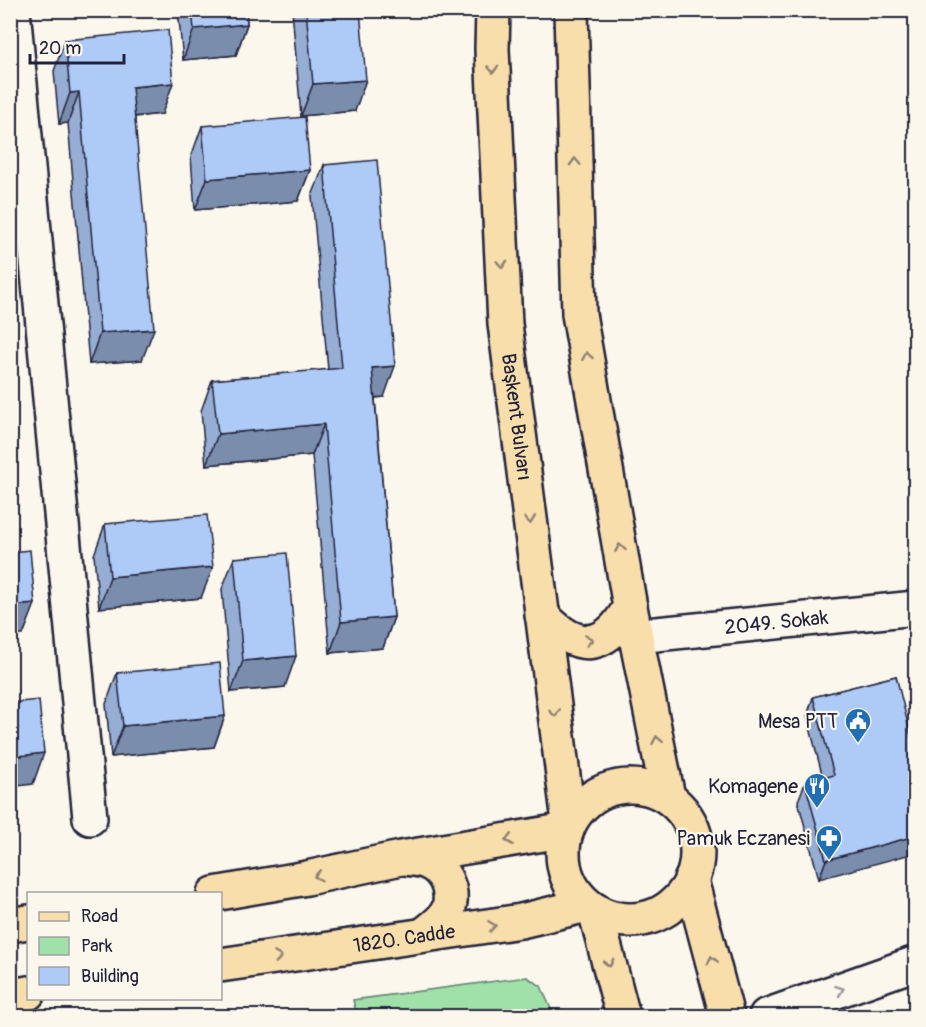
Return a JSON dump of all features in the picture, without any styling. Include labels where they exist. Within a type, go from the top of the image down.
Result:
[{"type":"main road","name":"Başkent Bulvarı","points":[[493,10],[492,49],[505,324],[568,826]]},
{"type":"main road","points":[[571,10],[579,314],[633,621],[668,797]]},
{"type":"main road","points":[[542,615],[557,630],[572,640],[590,642],[609,634],[622,621],[633,621]]},
{"type":"main road","points":[[625,785],[647,788],[668,797],[684,813],[694,834],[697,857],[692,880],[680,897],[664,911],[646,918],[625,920],[605,915],[591,908],[572,888],[564,866],[562,843],[568,826],[583,803],[602,791],[625,785]]},
{"type":"main road","points":[[222,893],[568,826]]},
{"type":"main road","points":[[401,858],[425,860],[439,869],[450,888],[448,909],[438,924],[423,935]]},
{"type":"main road","points":[[692,880],[727,1017]]},
{"type":"main road","points":[[591,908],[623,1017]]},
{"type":"main road","name":"1820. Cadde","points":[[222,965],[521,921],[591,908]]},
{"type":"main road","points":[[10,925],[27,922]]},
{"type":"main road","points":[[10,996],[27,993]]},
{"type":"street","points":[[13,10],[90,818]]},
{"type":"street","name":"2049. Sokak","points":[[633,621],[915,608]]},
{"type":"street","points":[[766,1017],[915,963]]},
{"type":"green space","points":[[527,977],[541,986],[554,1016],[357,1016],[353,1000]]},
{"type":"building","points":[[192,10],[246,10],[247,24],[194,29]]},
{"type":"building","points":[[306,10],[360,10],[366,80],[313,84]]},
{"type":"building","points":[[168,30],[173,83],[132,87],[154,329],[100,333],[79,92],[70,93],[65,40]]},
{"type":"building","points":[[305,117],[310,170],[207,179],[202,126]]},
{"type":"building","points":[[377,160],[395,366],[372,368],[394,617],[341,622],[324,424],[218,434],[212,380],[342,368],[324,165]]},
{"type":"building","points":[[207,515],[213,567],[110,577],[105,524]]},
{"type":"building","points":[[30,550],[35,604],[10,606],[10,552]]},
{"type":"building","points":[[287,553],[296,656],[243,661],[234,558]]},
{"type":"building","points":[[220,663],[225,716],[123,726],[117,673]]},
{"type":"building","points":[[896,676],[915,752],[915,836],[826,860],[805,783],[834,775],[813,697]]},
{"type":"building","points":[[39,700],[44,753],[10,757],[10,703]]},
{"type":"place","name":"Mesa PTT","points":[[858,744]]},
{"type":"place","name":"Komagene","points":[[817,809]]},
{"type":"place","name":"Pamuk Eczanesi","points":[[829,861]]}]
